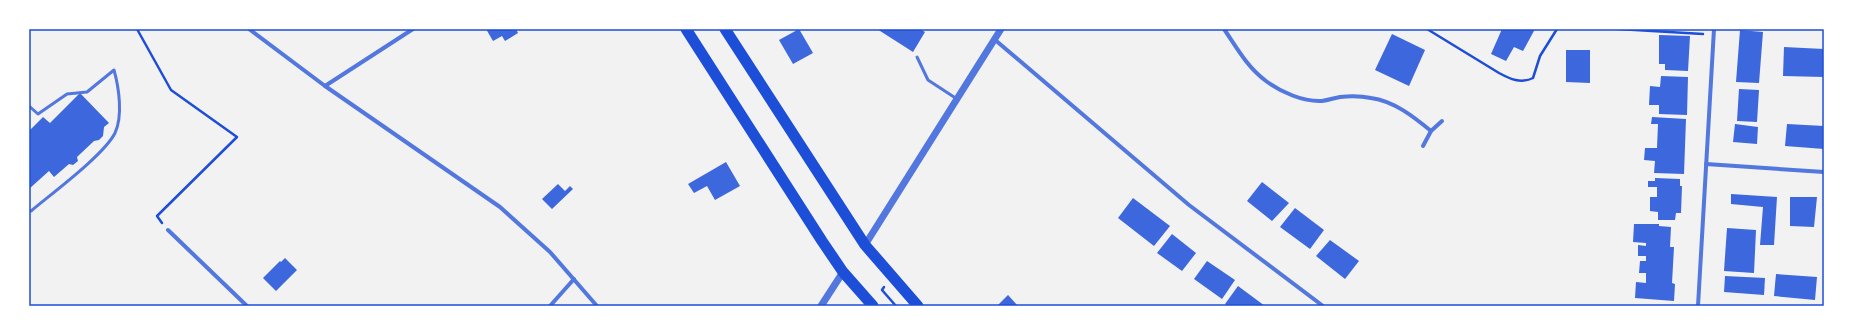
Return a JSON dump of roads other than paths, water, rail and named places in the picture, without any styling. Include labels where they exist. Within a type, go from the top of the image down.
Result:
[{"type":"highway","points":[[686,29],[822,242],[843,272],[872,306]]},
{"type":"highway","points":[[725,29],[864,245],[918,306]]},
{"type":"street","points":[[249,29],[325,86],[500,207],[542,244],[597,306]]},
{"type":"street","points":[[325,86],[413,29]]},
{"type":"street","points":[[864,245],[1001,29]]},
{"type":"street","points":[[1224,29],[1250,67],[1266,82],[1284,91],[1297,97],[1316,100],[1329,100],[1341,97],[1363,97],[1379,100],[1411,115],[1431,131]]},
{"type":"street","points":[[1698,306],[1714,29]]},
{"type":"street","points":[[994,39],[1189,205],[1323,306]]},
{"type":"street","points":[[1423,146],[1431,131],[1442,121]]},
{"type":"street","points":[[1706,164],[1824,172]]},
{"type":"street","points":[[168,230],[247,306]]},
{"type":"street","points":[[821,306],[843,272]]},
{"type":"street","points":[[550,306],[574,279]]},
{"type":"lane","points":[[916,57],[928,80],[957,99]]},
{"type":"lane","points":[[29,106],[38,114],[67,94],[87,92],[114,70],[119,87],[119,110],[116,132],[110,141],[94,158],[31,211]]}]
